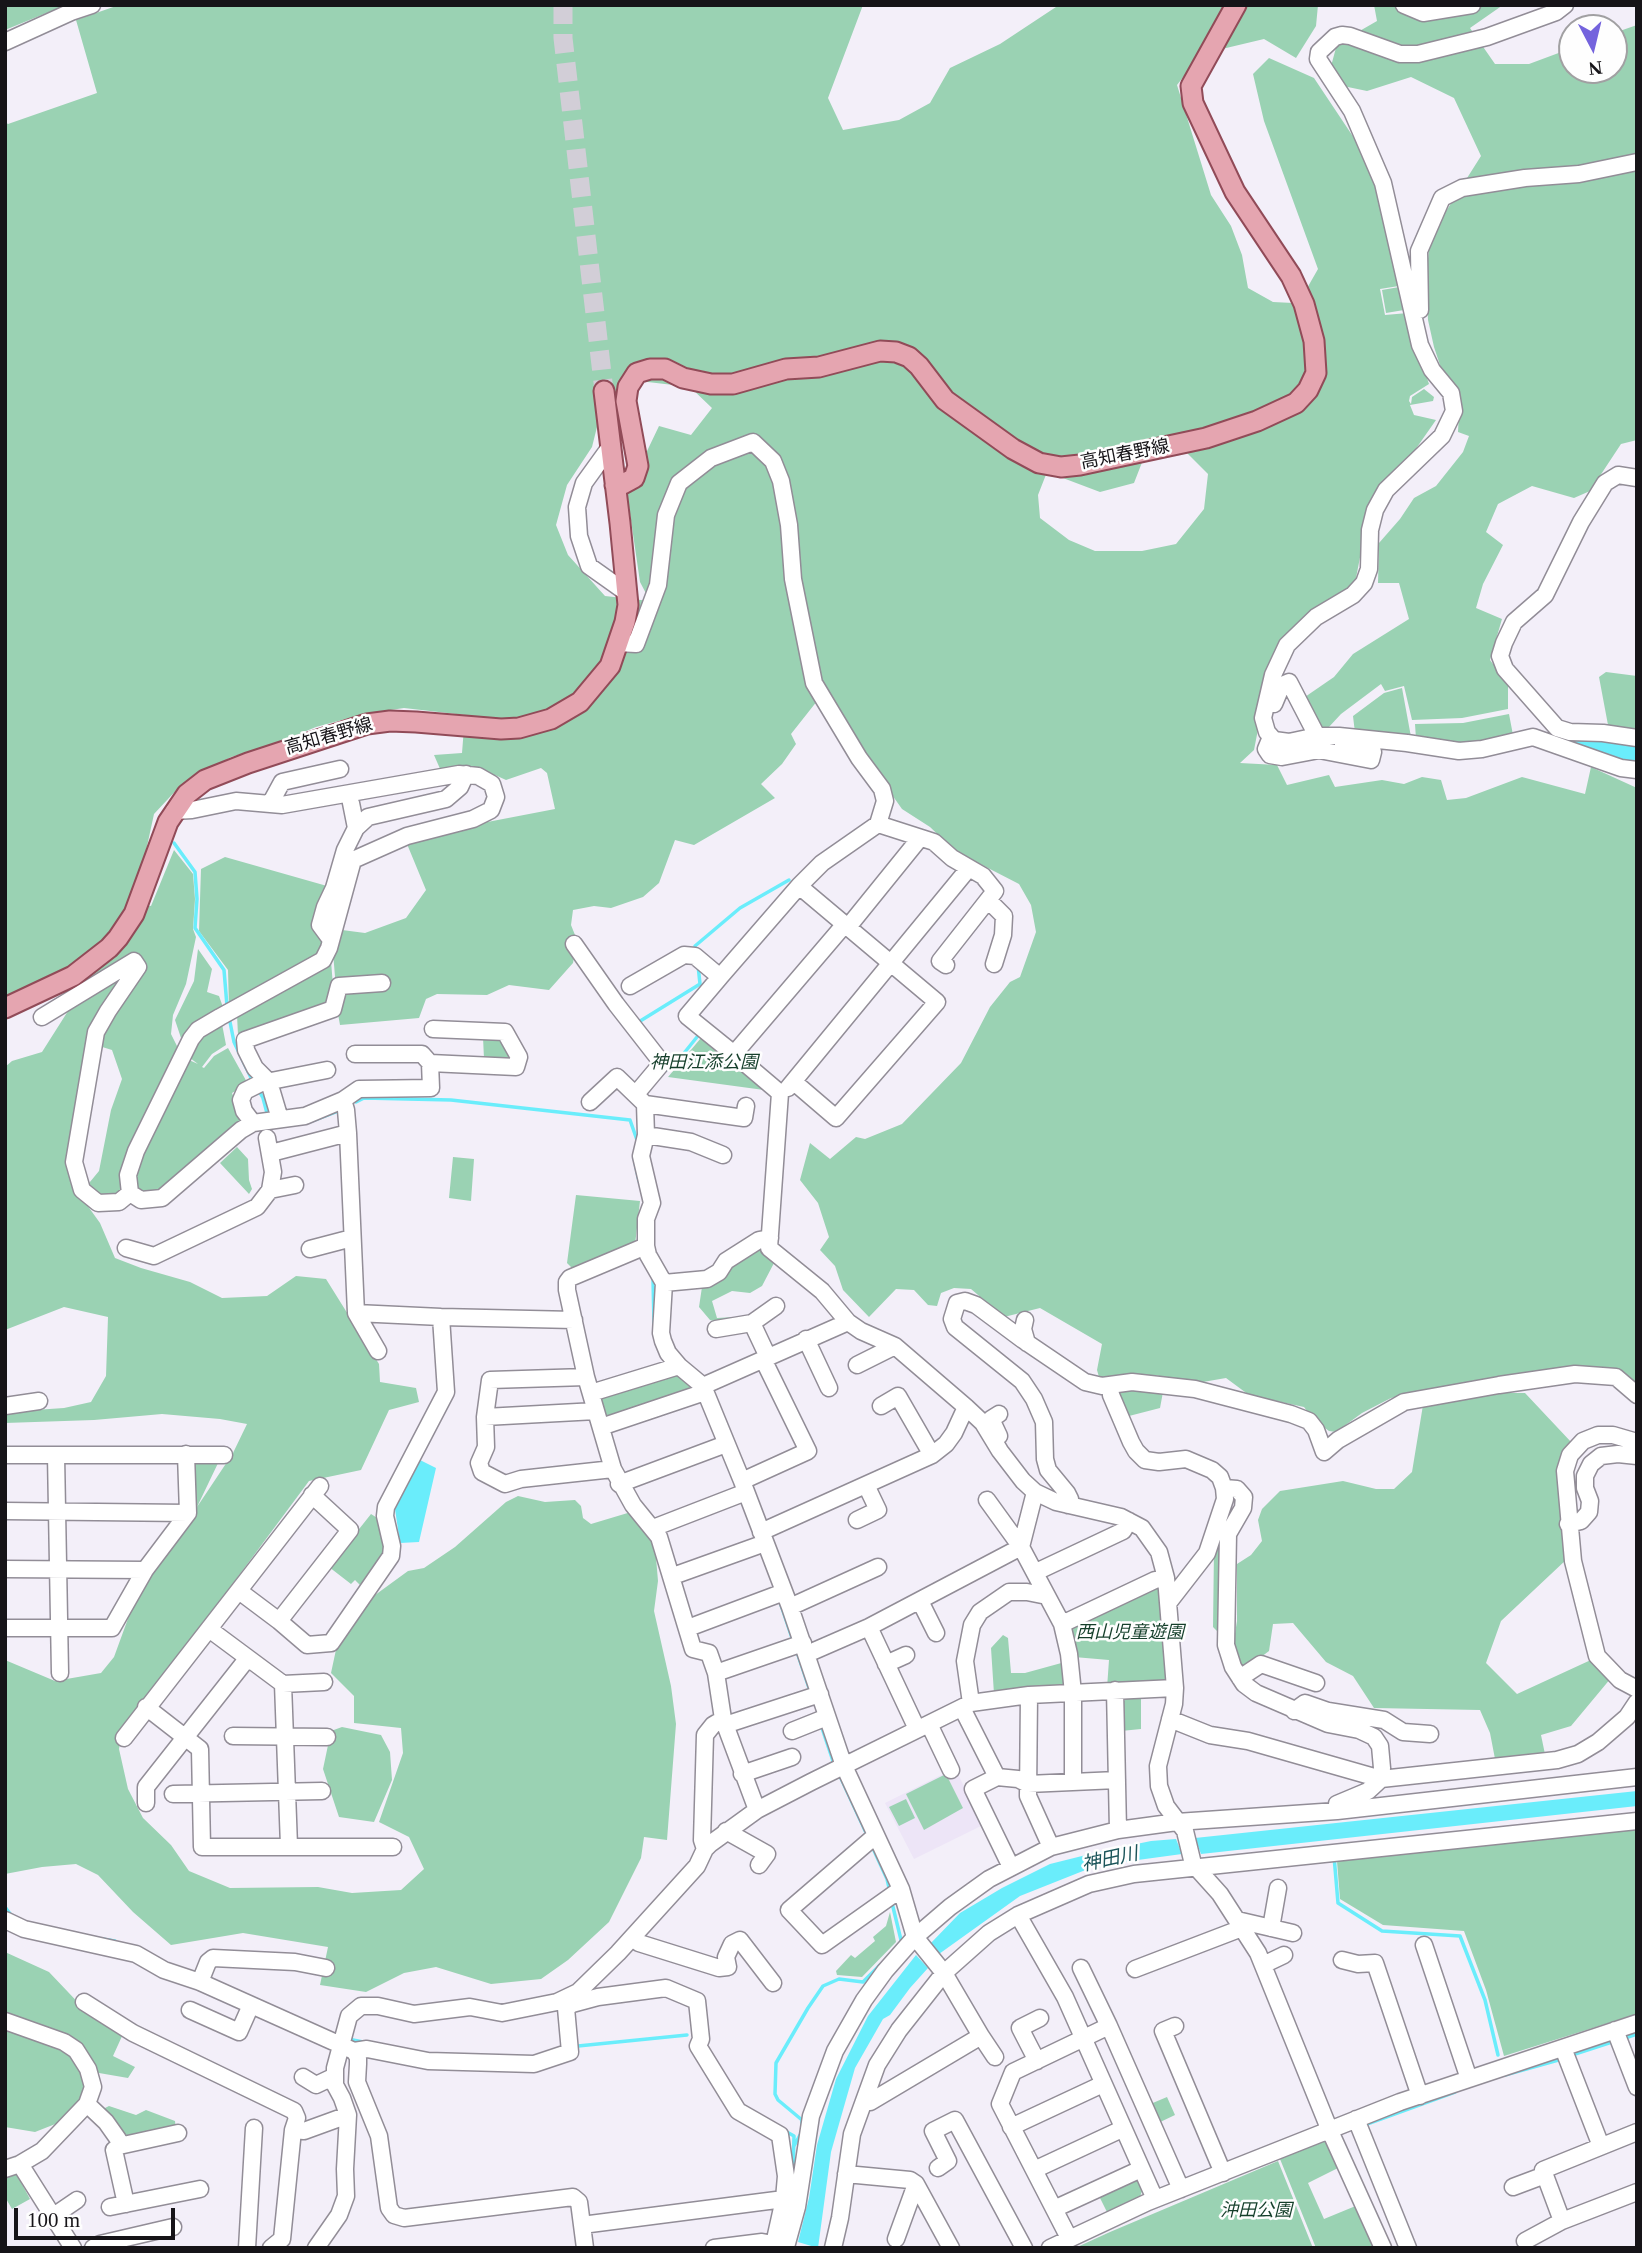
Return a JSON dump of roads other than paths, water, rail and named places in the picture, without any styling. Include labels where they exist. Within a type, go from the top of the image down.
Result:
[{"type":"main road","name":"高知春野線","points":[[615,485],[634,478],[638,466],[625,401],[628,387],[637,373],[650,369],[665,369],[682,377],[710,384],[733,384],[786,369],[819,367],[880,351],[895,352],[909,357],[919,366],[945,400],[1013,449],[1040,463],[1061,467],[1206,438],[1257,421],[1296,403],[1308,390],[1316,373],[1314,341],[1304,304],[1291,276],[1235,192],[1193,103],[1191,86],[1236,5]]},
{"type":"main road","name":"高知春野線","points":[[5,1008],[73,976],[118,938],[134,914],[174,811],[187,794],[205,780],[259,759],[367,724],[390,721],[519,728],[544,722],[580,702],[610,666],[625,622],[628,593],[604,391]]},
{"type":"street","points":[[5,42],[92,5]]},
{"type":"street","points":[[1404,5],[1423,13],[1472,5]]},
{"type":"street","points":[[1565,5],[1556,12],[1487,37],[1418,54],[1400,54],[1342,35],[1335,37],[1319,52],[1318,59],[1352,111],[1370,148],[1383,183],[1420,345],[1432,370],[1451,393],[1454,411],[1442,436],[1386,490],[1375,510],[1370,530],[1369,569],[1364,583],[1353,595],[1316,617],[1287,645],[1273,675],[1263,718],[1274,740],[1289,742],[1320,736],[1339,736],[1459,751],[1482,749],[1533,737],[1621,768],[1637,770]]},
{"type":"street","points":[[1432,370],[1420,309],[1419,251],[1442,198],[1462,188],[1525,177],[1579,174],[1637,162]]},
{"type":"street","points":[[618,643],[636,644],[658,585],[666,515],[679,483],[711,458],[753,442],[773,461],[781,481],[789,525],[793,579],[814,683],[859,758],[882,789],[885,801],[878,824],[822,863],[799,886],[687,1016],[779,1093]]},
{"type":"street","points":[[610,447],[584,483],[577,507],[579,536],[589,566],[628,593]]},
{"type":"street","points":[[1637,478],[1618,475],[1605,483],[1581,522],[1545,594],[1514,622],[1500,656],[1505,669],[1557,729],[1570,733],[1603,733],[1637,738]]},
{"type":"street","points":[[1289,682],[1320,736],[1331,743],[1373,752],[1371,760],[1319,750],[1282,757],[1270,755],[1266,749],[1268,732],[1282,685],[1289,682]]},
{"type":"street","points":[[270,804],[282,782],[340,769]]},
{"type":"street","points":[[130,1194],[128,1175],[136,1150],[191,1039],[198,1030],[323,960],[353,860],[407,836],[473,819],[491,810],[496,797],[492,785],[478,776],[466,774],[282,805],[236,801],[174,811]]},
{"type":"street","points":[[331,940],[320,925],[345,850],[356,828],[368,817],[446,799],[460,787],[466,774]]},
{"type":"street","points":[[351,803],[356,828]]},
{"type":"street","points":[[878,824],[934,842],[952,858],[983,876],[995,891],[940,961],[946,965]]},
{"type":"street","points":[[734,1054],[920,838]]},
{"type":"street","points":[[779,1093],[794,1082],[969,868]]},
{"type":"street","points":[[794,1082],[836,1118],[937,1002],[799,886]]},
{"type":"street","points":[[988,900],[1004,916],[1003,935],[994,964]]},
{"type":"street","points":[[574,944],[662,1063],[640,1099],[646,1135],[641,1156],[652,1203],[646,1219],[646,1246],[648,1255],[664,1283],[661,1333],[673,1367],[701,1391],[720,1447],[744,1487],[805,1648],[828,1717],[839,1768],[893,1894],[916,1939],[942,1971],[995,2057]]},
{"type":"street","points":[[631,986],[684,955],[695,956],[720,977]]},
{"type":"street","points":[[42,1017],[134,961],[138,967],[96,1032],[74,1162],[82,1190],[98,1203],[119,1202],[130,1194]]},
{"type":"street","points":[[280,1119],[265,1082],[246,1050],[245,1040],[333,1009],[339,986],[382,983]]},
{"type":"street","points":[[430,1063],[516,1067],[519,1057],[505,1032],[433,1029]]},
{"type":"street","points":[[130,1194],[141,1200],[162,1198],[241,1130],[253,1123],[305,1116],[343,1100],[359,1088],[431,1088],[430,1063],[422,1054],[355,1054]]},
{"type":"street","points":[[253,1123],[244,1111],[241,1100],[245,1091],[265,1082],[327,1070]]},
{"type":"street","points":[[590,1102],[617,1077],[640,1099],[744,1118],[746,1106]]},
{"type":"street","points":[[779,1093],[769,1248],[822,1291],[848,1322],[861,1331],[895,1346],[966,1406],[984,1423],[997,1446],[1023,1481],[1035,1492],[1056,1502],[1121,1517],[1142,1528],[1159,1552],[1169,1602],[1175,1688],[1174,1704],[1158,1766],[1159,1786],[1166,1806],[1181,1826],[1194,1866],[1220,1894],[1263,1965],[1330,2131],[1383,2248]]},
{"type":"street","points":[[343,1100],[348,1133],[356,1313],[378,1351]]},
{"type":"street","points":[[126,1248],[154,1256],[257,1207],[270,1190],[273,1172],[269,1146],[348,1133]]},
{"type":"street","points":[[646,1135],[691,1142],[723,1155]]},
{"type":"street","points":[[270,1190],[295,1185]]},
{"type":"street","points":[[310,1249],[352,1238]]},
{"type":"street","points":[[664,1283],[707,1279],[719,1272],[731,1257],[760,1240],[770,1238]]},
{"type":"street","points":[[646,1246],[570,1278],[567,1290],[588,1385],[616,1476],[633,1505],[659,1537],[693,1649],[709,1653],[716,1673],[724,1722],[757,1810]]},
{"type":"street","points":[[1068,1505],[1070,1499],[1067,1493],[1048,1470],[1044,1422],[1034,1399],[1022,1381],[955,1326],[952,1319],[957,1303],[970,1302],[1085,1382],[1102,1386],[1132,1382],[1195,1389],[1291,1414],[1309,1421],[1316,1430],[1324,1452],[1338,1440],[1404,1402],[1429,1397],[1575,1374],[1616,1377],[1637,1395]]},
{"type":"street","points":[[716,1329],[752,1323],[776,1306]]},
{"type":"street","points":[[356,1313],[574,1320]]},
{"type":"street","points":[[239,1591],[307,1645],[331,1643],[391,1556],[386,1507],[446,1392],[441,1317]]},
{"type":"street","points":[[1025,1320],[1023,1329],[1027,1343]]},
{"type":"street","points":[[601,1427],[701,1391],[806,1339],[848,1322]]},
{"type":"street","points":[[653,1528],[744,1487],[808,1451],[752,1323]]},
{"type":"street","points":[[806,1339],[830,1388]]},
{"type":"street","points":[[857,1365],[895,1346]]},
{"type":"street","points":[[673,1367],[588,1385],[490,1380],[485,1417],[486,1447],[479,1463],[482,1472],[505,1484],[521,1479],[616,1476],[720,1447]]},
{"type":"street","points":[[1110,1385],[1111,1395],[1131,1442],[1144,1460],[1159,1462],[1186,1459],[1212,1470],[1220,1477],[1224,1488],[1225,1499],[1207,1553],[1169,1602]]},
{"type":"street","points":[[881,1406],[898,1396],[932,1455]]},
{"type":"street","points":[[5,1406],[38,1401]]},
{"type":"street","points":[[673,1576],[763,1537],[932,1455],[946,1444],[954,1433],[966,1406]]},
{"type":"street","points":[[485,1417],[596,1411]]},
{"type":"street","points":[[997,1446],[1002,1441],[991,1419],[999,1414]]},
{"type":"street","points":[[1636,1444],[1613,1435],[1598,1435],[1583,1441],[1570,1455],[1565,1471],[1573,1561],[1597,1656],[1620,1680],[1637,1689]]},
{"type":"street","points":[[1568,1524],[1581,1521],[1589,1512],[1590,1501],[1585,1488],[1585,1476],[1591,1464],[1601,1456],[1618,1454],[1636,1444]]},
{"type":"street","points":[[5,1628],[112,1628],[145,1570],[188,1513],[186,1454]]},
{"type":"street","points":[[5,1455],[224,1455]]},
{"type":"street","points":[[57,1455],[60,1673]]},
{"type":"street","points":[[857,1520],[885,1507],[866,1485]]},
{"type":"street","points":[[1224,1488],[1237,1489],[1244,1497],[1243,1508],[1228,1534],[1226,1646],[1233,1667],[1255,1693],[1328,1724],[1359,1730],[1374,1737],[1380,1746],[1381,1779],[1368,1791],[1337,1804],[1337,1811]]},
{"type":"street","points":[[124,1738],[316,1490],[350,1530],[279,1621]]},
{"type":"street","points":[[716,1673],[869,1627],[1021,1547],[1035,1492]]},
{"type":"street","points":[[987,1500],[1021,1547],[1062,1624],[1069,1654],[1073,1693],[1073,1782]]},
{"type":"street","points":[[5,1511],[188,1513]]},
{"type":"street","points":[[1036,1572],[1123,1531],[1129,1521]]},
{"type":"street","points":[[688,1628],[787,1600],[878,1567]]},
{"type":"street","points":[[5,1569],[145,1570]]},
{"type":"street","points":[[1062,1624],[1155,1580],[1166,1578]]},
{"type":"street","points":[[997,1777],[966,1705],[965,1661],[972,1625],[980,1612],[1009,1592],[1047,1596]]},
{"type":"street","points":[[920,1601],[936,1633]]},
{"type":"street","points":[[869,1627],[886,1664],[951,1770]]},
{"type":"street","points":[[209,1629],[283,1684],[324,1682]]},
{"type":"street","points":[[886,1664],[906,1656]]},
{"type":"street","points":[[146,1803],[146,1787],[247,1659]]},
{"type":"street","points":[[1240,1678],[1261,1664],[1316,1682]]},
{"type":"street","points":[[283,1684],[289,1846]]},
{"type":"street","points":[[316,2248],[339,2215],[346,2196],[348,2115],[335,2085],[335,2076],[347,2048],[349,2016],[361,2006],[414,2014],[470,2007],[502,2014],[557,2002],[578,1992],[632,1938],[697,1866],[705,1849],[726,1831],[757,1810],[839,1768],[966,1705],[991,1699],[1175,1688]]},
{"type":"street","points":[[1115,1690],[1118,1830]]},
{"type":"street","points":[[705,1849],[702,1840],[705,1735],[713,1725],[820,1694]]},
{"type":"street","points":[[1029,1695],[1028,1796],[1051,1847]]},
{"type":"street","points":[[1294,1711],[1305,1703],[1328,1711],[1384,1720],[1403,1732],[1430,1734]]},
{"type":"street","points":[[1170,1719],[1210,1735],[1248,1741],[1381,1779],[1557,1760],[1578,1754],[1598,1742],[1627,1717],[1636,1705]]},
{"type":"street","points":[[146,1707],[200,1749],[202,1847],[393,1847]]},
{"type":"street","points":[[792,1731],[828,1717]]},
{"type":"street","points":[[233,1736],[327,1737]]},
{"type":"street","points":[[742,1774],[792,1757]]},
{"type":"street","points":[[783,2246],[797,2207],[811,2116],[835,2051],[864,2000],[885,1971],[950,1907],[989,1879],[1051,1847],[1118,1830],[1337,1811],[1637,1776]]},
{"type":"street","points":[[1011,1867],[973,1790],[997,1777],[1018,1779],[1028,1784],[1118,1780]]},
{"type":"street","points":[[173,1794],[322,1791]]},
{"type":"street","points":[[833,2248],[852,2134],[877,2065],[942,1971],[989,1933],[1018,1915],[1089,1884],[1134,1874],[1637,1821]]},
{"type":"street","points":[[726,1831],[766,1855]]},
{"type":"street","points":[[870,1840],[789,1910],[822,1945],[893,1894]]},
{"type":"street","points":[[1271,1928],[1278,1888]]},
{"type":"street","points":[[1018,1915],[1065,1997],[1155,2199]]},
{"type":"street","points":[[5,1920],[24,1929],[136,1954],[164,1970],[200,1982],[347,2048],[358,2057],[357,2082],[379,2136],[389,2208],[394,2215],[404,2218],[573,2197],[579,2202],[586,2248]]},
{"type":"street","points":[[1135,1969],[1240,1924],[1293,1933]]},
{"type":"street","points":[[632,1938],[639,1943],[719,1968],[728,1967],[726,1956],[732,1944],[740,1940],[773,1983]]},
{"type":"street","points":[[1424,1945],[1469,2079]]},
{"type":"street","points":[[1263,1965],[1284,1955]]},
{"type":"street","points":[[200,1982],[208,1962],[213,1958],[295,1962],[326,1968]]},
{"type":"street","points":[[1342,1960],[1375,1964],[1420,2096]]},
{"type":"street","points":[[1081,1968],[1181,2189]]},
{"type":"street","points":[[347,2048],[367,2049],[428,2061],[534,2064],[570,2052],[566,2008],[572,2004],[598,1997],[666,1989],[697,2001],[701,2039],[698,2046],[738,2111],[780,2135],[786,2176],[783,2246]]},
{"type":"street","points":[[84,2002],[133,2033],[294,2110],[297,2118],[290,2140],[282,2239],[271,2248]]},
{"type":"street","points":[[190,2010],[239,2032],[251,2005]]},
{"type":"street","points":[[1037,2061],[1020,2028],[1040,2018]]},
{"type":"street","points":[[5,2021],[64,2042],[76,2050],[88,2069],[93,2087],[87,2104],[42,2151],[13,2167],[73,2248]]},
{"type":"street","points":[[1050,2248],[1155,2199],[1356,2119],[1469,2079],[1565,2054],[1618,2036],[1637,2023]]},
{"type":"street","points":[[1069,2238],[1000,2104],[1013,2072],[1109,2026]]},
{"type":"street","points":[[1175,2026],[1163,2031],[1223,2173]]},
{"type":"street","points":[[864,2101],[870,2102],[981,2036]]},
{"type":"street","points":[[1618,2036],[1637,2087]]},
{"type":"street","points":[[1565,2054],[1601,2146]]},
{"type":"street","points":[[303,2077],[316,2085],[335,2076]]},
{"type":"street","points":[[1012,2127],[1103,2084]]},
{"type":"street","points":[[87,2104],[106,2122],[118,2139],[119,2146]]},
{"type":"street","points":[[293,2130],[304,2131],[348,2115]]},
{"type":"street","points":[[1356,2119],[1408,2248]]},
{"type":"street","points":[[938,2168],[948,2161],[933,2131],[955,2120],[1024,2248]]},
{"type":"street","points":[[247,2248],[254,2128]]},
{"type":"street","points":[[1034,2170],[1122,2129]]},
{"type":"street","points":[[1562,2221],[1543,2170],[1637,2132]]},
{"type":"street","points":[[178,2133],[119,2146],[114,2150],[118,2206],[200,2189]]},
{"type":"street","points":[[1054,2209],[1141,2169]]},
{"type":"street","points":[[846,2174],[910,2180],[916,2185],[951,2248]]},
{"type":"street","points":[[1513,2187],[1545,2175]]},
{"type":"street","points":[[895,2239],[916,2185]]},
{"type":"street","points":[[1525,2241],[1562,2221],[1637,2192]]},
{"type":"street","points":[[582,2225],[784,2199]]},
{"type":"street","points":[[52,2217],[77,2200]]},
{"type":"street","points":[[93,2248],[173,2227]]},
{"type":"street","points":[[713,2248],[762,2242],[783,2246]]},
{"type":"water","points":[[1575,740],[1633,744],[1637,747],[1637,760],[1631,763],[1572,744]]},
{"type":"water","points":[[420,1460],[436,1468],[419,1542],[400,1543],[395,1509]]},
{"type":"water","points":[[1637,1791],[1637,1806],[1201,1854],[1195,1838]]},
{"type":"water","name":"神田川","points":[[1176,1839],[1182,1854],[1088,1869],[1020,1896],[939,1954],[930,1944],[960,1913],[1050,1864],[1151,1841]]},
{"type":"water","points":[[916,1955],[928,1968],[890,2015],[883,2019],[855,2068],[831,2152],[818,2248],[798,2242],[809,2198],[817,2145],[836,2079],[868,2016]]},
{"type":"waterway","points":[[174,843],[195,872],[195,928],[224,970],[227,1006]]},
{"type":"waterway","points":[[696,951],[695,946],[740,908],[789,880]]},
{"type":"waterway","points":[[637,1023],[700,984],[698,965]]},
{"type":"waterway","points":[[229,1017],[234,1042],[253,1082]]},
{"type":"waterway","points":[[665,1070],[672,1068],[697,1037]]},
{"type":"waterway","points":[[259,1091],[268,1117]]},
{"type":"waterway","points":[[356,1102],[364,1098],[451,1100],[630,1120],[637,1140]]},
{"type":"waterway","points":[[309,1122],[338,1111]]},
{"type":"waterway","points":[[634,1158],[639,1181]]},
{"type":"waterway","points":[[653,1279],[654,1324]]},
{"type":"waterway","points":[[779,1599],[793,1641]]},
{"type":"waterway","points":[[797,1652],[810,1691]]},
{"type":"waterway","points":[[821,1725],[834,1764]]},
{"type":"waterway","points":[[839,1774],[868,1837]]},
{"type":"waterway","points":[[871,1844],[890,1892]]},
{"type":"waterway","points":[[1334,1856],[1338,1903],[1382,1931],[1460,1936],[1485,2000],[1498,2055]]},
{"type":"waterway","points":[[892,1903],[902,1944]]},
{"type":"waterway","points":[[5,1907],[11,1915]]},
{"type":"waterway","points":[[95,1938],[115,1941]]},
{"type":"waterway","points":[[802,2125],[802,2120],[778,2100],[775,2094],[776,2063],[823,1986],[839,1979],[863,1982],[880,1965]]},
{"type":"waterway","points":[[1622,2039],[1637,2034]]},
{"type":"waterway","points":[[578,2046],[687,2035]]},
{"type":"waterway","points":[[348,2039],[363,2042]]},
{"type":"waterway","points":[[1572,2055],[1615,2041]]},
{"type":"waterway","points":[[1505,2075],[1562,2059]]},
{"type":"waterway","points":[[1367,2124],[1455,2092]]},
{"type":"waterway","points":[[785,2131],[794,2136],[793,2173]]},
{"type":"waterway","points":[[794,2146],[800,2135]]},
{"type":"tunnel","points":[[563,5],[563,38],[604,391]]},
{"type":"park label","name":"神田江添公園","points":[[704,1063]]},
{"type":"park label","name":"西山児童遊園","points":[[1130,1633]]},
{"type":"park label","name":"沖田公園","points":[[1256,2211]]}]
